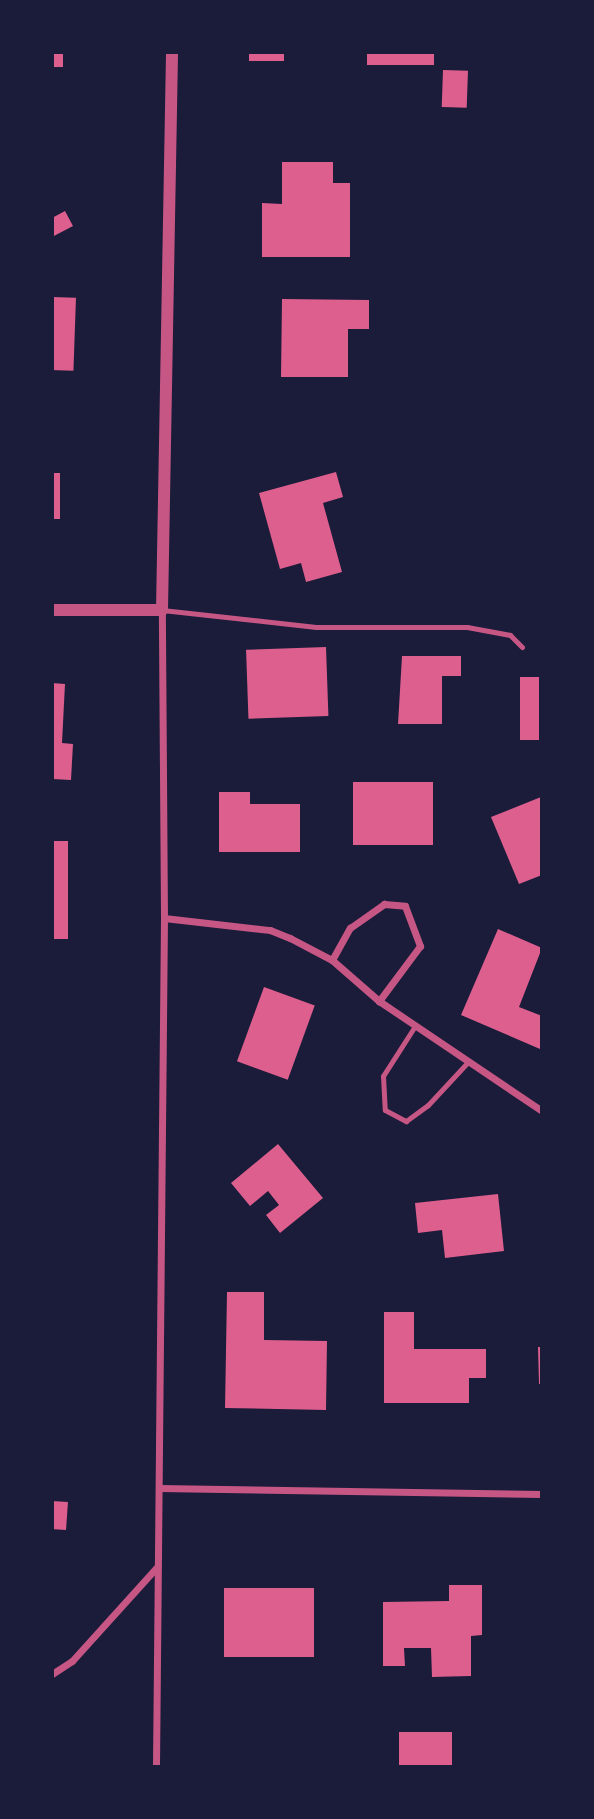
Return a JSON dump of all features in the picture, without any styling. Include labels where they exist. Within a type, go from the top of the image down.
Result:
[{"type":"street","points":[[156,1766],[164,918],[162,610],[172,52]]},
{"type":"street","points":[[52,610],[162,610]]},
{"type":"street","points":[[332,960],[350,928],[384,904],[405,906],[420,946],[379,1002]]},
{"type":"street","points":[[164,918],[270,930],[332,960],[379,1002],[541,1111]]},
{"type":"street","points":[[159,1489],[541,1494]]},
{"type":"street","points":[[52,1674],[72,1661],[158,1566]]},
{"type":"lane","points":[[162,610],[316,627],[467,627],[510,635],[522,647]]},
{"type":"lane","points":[[415,1026],[383,1076],[385,1110],[406,1121],[428,1105],[468,1062]]},
{"type":"building","points":[[52,52],[63,52],[63,67],[52,67]]},
{"type":"building","points":[[249,52],[284,52],[284,61],[249,61]]},
{"type":"building","points":[[367,52],[434,52],[434,65],[367,65]]},
{"type":"building","points":[[443,70],[468,71],[467,108],[442,107]]},
{"type":"building","points":[[282,162],[333,162],[333,183],[350,183],[350,257],[262,257],[262,203],[282,204]]},
{"type":"building","points":[[65,211],[73,226],[52,237],[52,218]]},
{"type":"building","points":[[52,297],[76,298],[73,371],[52,370]]},
{"type":"building","points":[[282,299],[369,300],[369,329],[348,329],[348,377],[281,377]]},
{"type":"building","points":[[336,472],[343,497],[323,503],[342,572],[306,582],[301,563],[280,569],[259,493]]},
{"type":"building","points":[[52,473],[60,473],[60,519],[52,519]]},
{"type":"building","points":[[326,647],[328,716],[248,719],[246,650]]},
{"type":"building","points":[[402,656],[461,656],[461,676],[442,676],[442,724],[398,724]]},
{"type":"building","points":[[520,677],[539,677],[539,740],[520,740]]},
{"type":"building","points":[[52,683],[65,684],[62,743],[73,744],[71,780],[52,779]]},
{"type":"building","points":[[353,782],[433,782],[433,845],[353,845]]},
{"type":"building","points":[[219,792],[250,792],[250,804],[300,804],[300,852],[219,852]]},
{"type":"building","points":[[541,797],[542,875],[519,884],[491,817]]},
{"type":"building","points":[[52,841],[68,841],[68,939],[52,939]]},
{"type":"building","points":[[498,929],[542,948],[519,1007],[542,1016],[540,1049],[461,1015]]},
{"type":"building","points":[[264,987],[315,1005],[288,1080],[237,1061]]},
{"type":"building","points":[[278,1144],[323,1198],[280,1233],[266,1215],[279,1205],[268,1191],[250,1206],[231,1183]]},
{"type":"building","points":[[498,1194],[504,1251],[445,1258],[442,1230],[418,1233],[415,1203]]},
{"type":"building","points":[[227,1292],[264,1292],[264,1340],[327,1341],[326,1410],[225,1408]]},
{"type":"building","points":[[384,1312],[414,1312],[414,1349],[486,1349],[486,1378],[469,1378],[469,1403],[384,1403]]},
{"type":"building","points":[[538,1347],[542,1347],[542,1384],[539,1384]]},
{"type":"building","points":[[52,1501],[68,1502],[66,1530],[52,1529]]},
{"type":"building","points":[[449,1585],[482,1585],[482,1635],[471,1636],[471,1676],[432,1677],[431,1648],[404,1648],[405,1666],[383,1666],[383,1602],[449,1601]]},
{"type":"building","points":[[224,1588],[314,1588],[314,1657],[224,1657]]},
{"type":"building","points":[[399,1732],[452,1732],[452,1766],[399,1766]]}]
